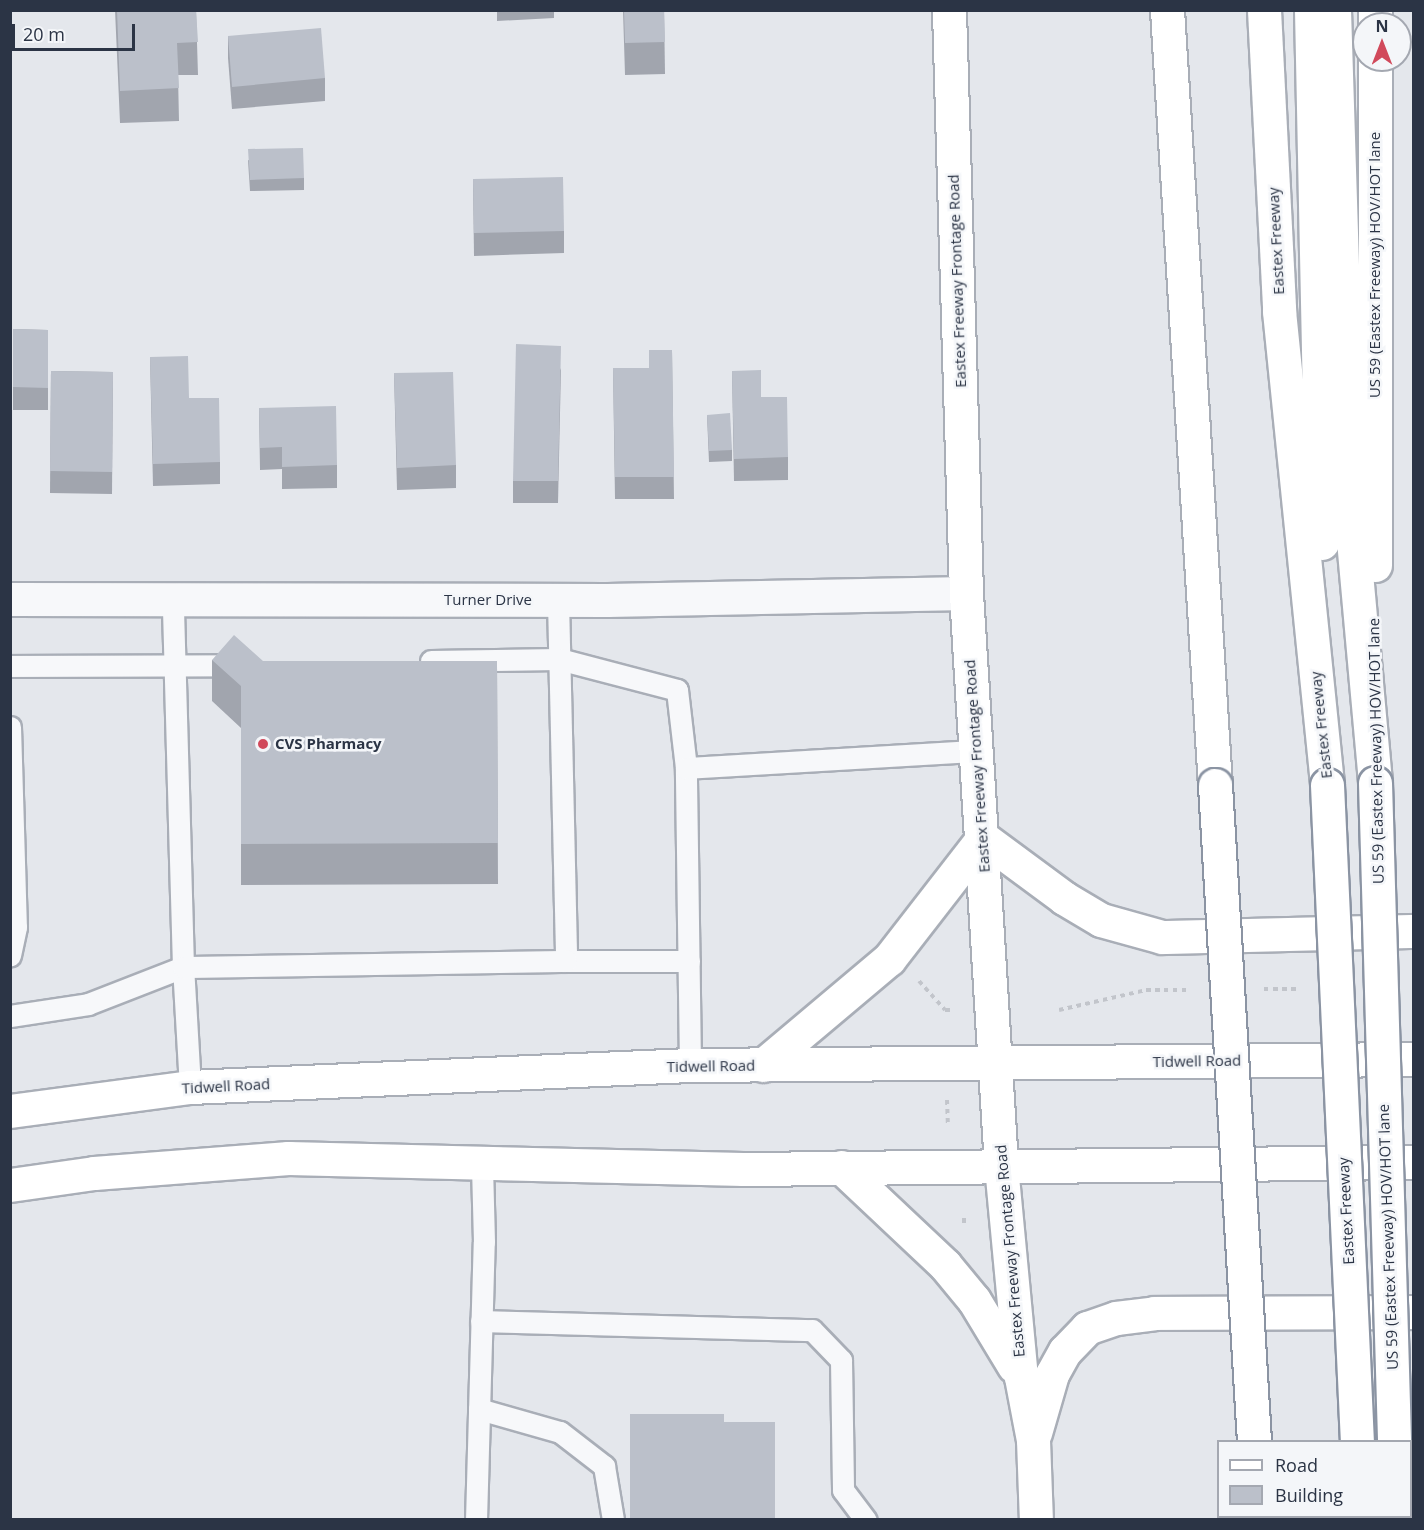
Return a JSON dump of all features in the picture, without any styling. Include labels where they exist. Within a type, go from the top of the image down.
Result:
[{"type":"main road","name":"Eastex Freeway Frontage Road","points":[[949,10],[966,592],[983,838],[1001,1166],[1021,1377],[1032,1440],[1036,1520]]},
{"type":"main road","points":[[1167,10],[1254,1440]]},
{"type":"main road","name":"Eastex Freeway","points":[[1264,10],[1279,311],[1327,785],[1357,1440]]},
{"type":"main road","points":[[1311,10],[1327,785]]},
{"type":"main road","points":[[1334,10],[1350,507],[1375,783]]},
{"type":"main road","name":"US 59 (Eastex Freeway) HOV/HOT lane","points":[[1375,72],[1375,783],[1394,1440]]},
{"type":"main road","points":[[763,1065],[889,959],[983,838],[1064,898],[1101,920],[1161,937],[1413,931]]},
{"type":"main road","name":"Tidwell Road","points":[[10,1111],[190,1087],[690,1065],[1413,1059]]},
{"type":"main road","points":[[10,1185],[94,1173],[288,1158],[482,1163],[841,1167],[1413,1162]]},
{"type":"main road","points":[[841,1167],[945,1265],[974,1300],[1021,1377]]},
{"type":"main road","points":[[1032,1440],[1052,1374],[1065,1351],[1088,1328],[1116,1318],[1154,1313],[1413,1312]]},
{"type":"street","name":"Turner Drive","points":[[10,599],[558,600],[966,592]]},
{"type":"lane","points":[[173,599],[183,967],[190,1087]]},
{"type":"lane","points":[[558,600],[566,961]]},
{"type":"lane","points":[[408,662],[559,659],[677,690],[686,768],[690,1065]]},
{"type":"lane","points":[[10,666],[268,664]]},
{"type":"lane","points":[[10,727],[16,927],[10,955]]},
{"type":"lane","points":[[686,768],[976,752]]},
{"type":"lane","points":[[10,1016],[88,1004],[183,967],[688,961]]},
{"type":"lane","points":[[476,1520],[482,1163]]},
{"type":"lane","points":[[481,1322],[812,1330],[841,1360],[843,1490],[866,1520]]},
{"type":"lane","points":[[479,1409],[560,1432],[604,1466],[613,1520]]},
{"type":"path","points":[[911,973],[945,1013],[953,1010]]},
{"type":"path","points":[[947,1097],[948,1126]]},
{"type":"building","points":[[117,10],[196,10],[198,42],[177,43],[179,88],[120,91]]},
{"type":"building","points":[[624,10],[664,10],[665,42],[625,43]]},
{"type":"building","points":[[321,28],[325,78],[232,87],[228,36]]},
{"type":"building","points":[[303,148],[304,178],[250,180],[248,149]]},
{"type":"building","points":[[563,177],[564,231],[474,233],[473,179]]},
{"type":"building","points":[[13,329],[48,330],[48,388],[13,387]]},
{"type":"building","points":[[516,344],[561,346],[558,481],[513,481]]},
{"type":"building","points":[[649,350],[672,350],[674,477],[615,477],[613,368],[649,368]]},
{"type":"building","points":[[188,356],[189,398],[219,398],[220,462],[153,464],[150,357]]},
{"type":"building","points":[[761,370],[761,397],[787,397],[788,457],[734,459],[732,371]]},
{"type":"building","points":[[51,371],[113,372],[112,472],[50,471]]},
{"type":"building","points":[[453,372],[456,465],[397,468],[394,373]]},
{"type":"building","points":[[336,406],[337,465],[282,467],[282,447],[260,448],[259,408]]},
{"type":"building","points":[[730,413],[732,450],[709,451],[707,415]]},
{"type":"building","points":[[234,635],[263,661],[497,661],[498,843],[241,844],[241,686],[212,660]]},
{"type":"building","points":[[630,1414],[724,1414],[724,1422],[775,1422],[775,1520],[630,1520]]},
{"type":"place","name":"CVS Pharmacy","points":[[263,744]]}]
